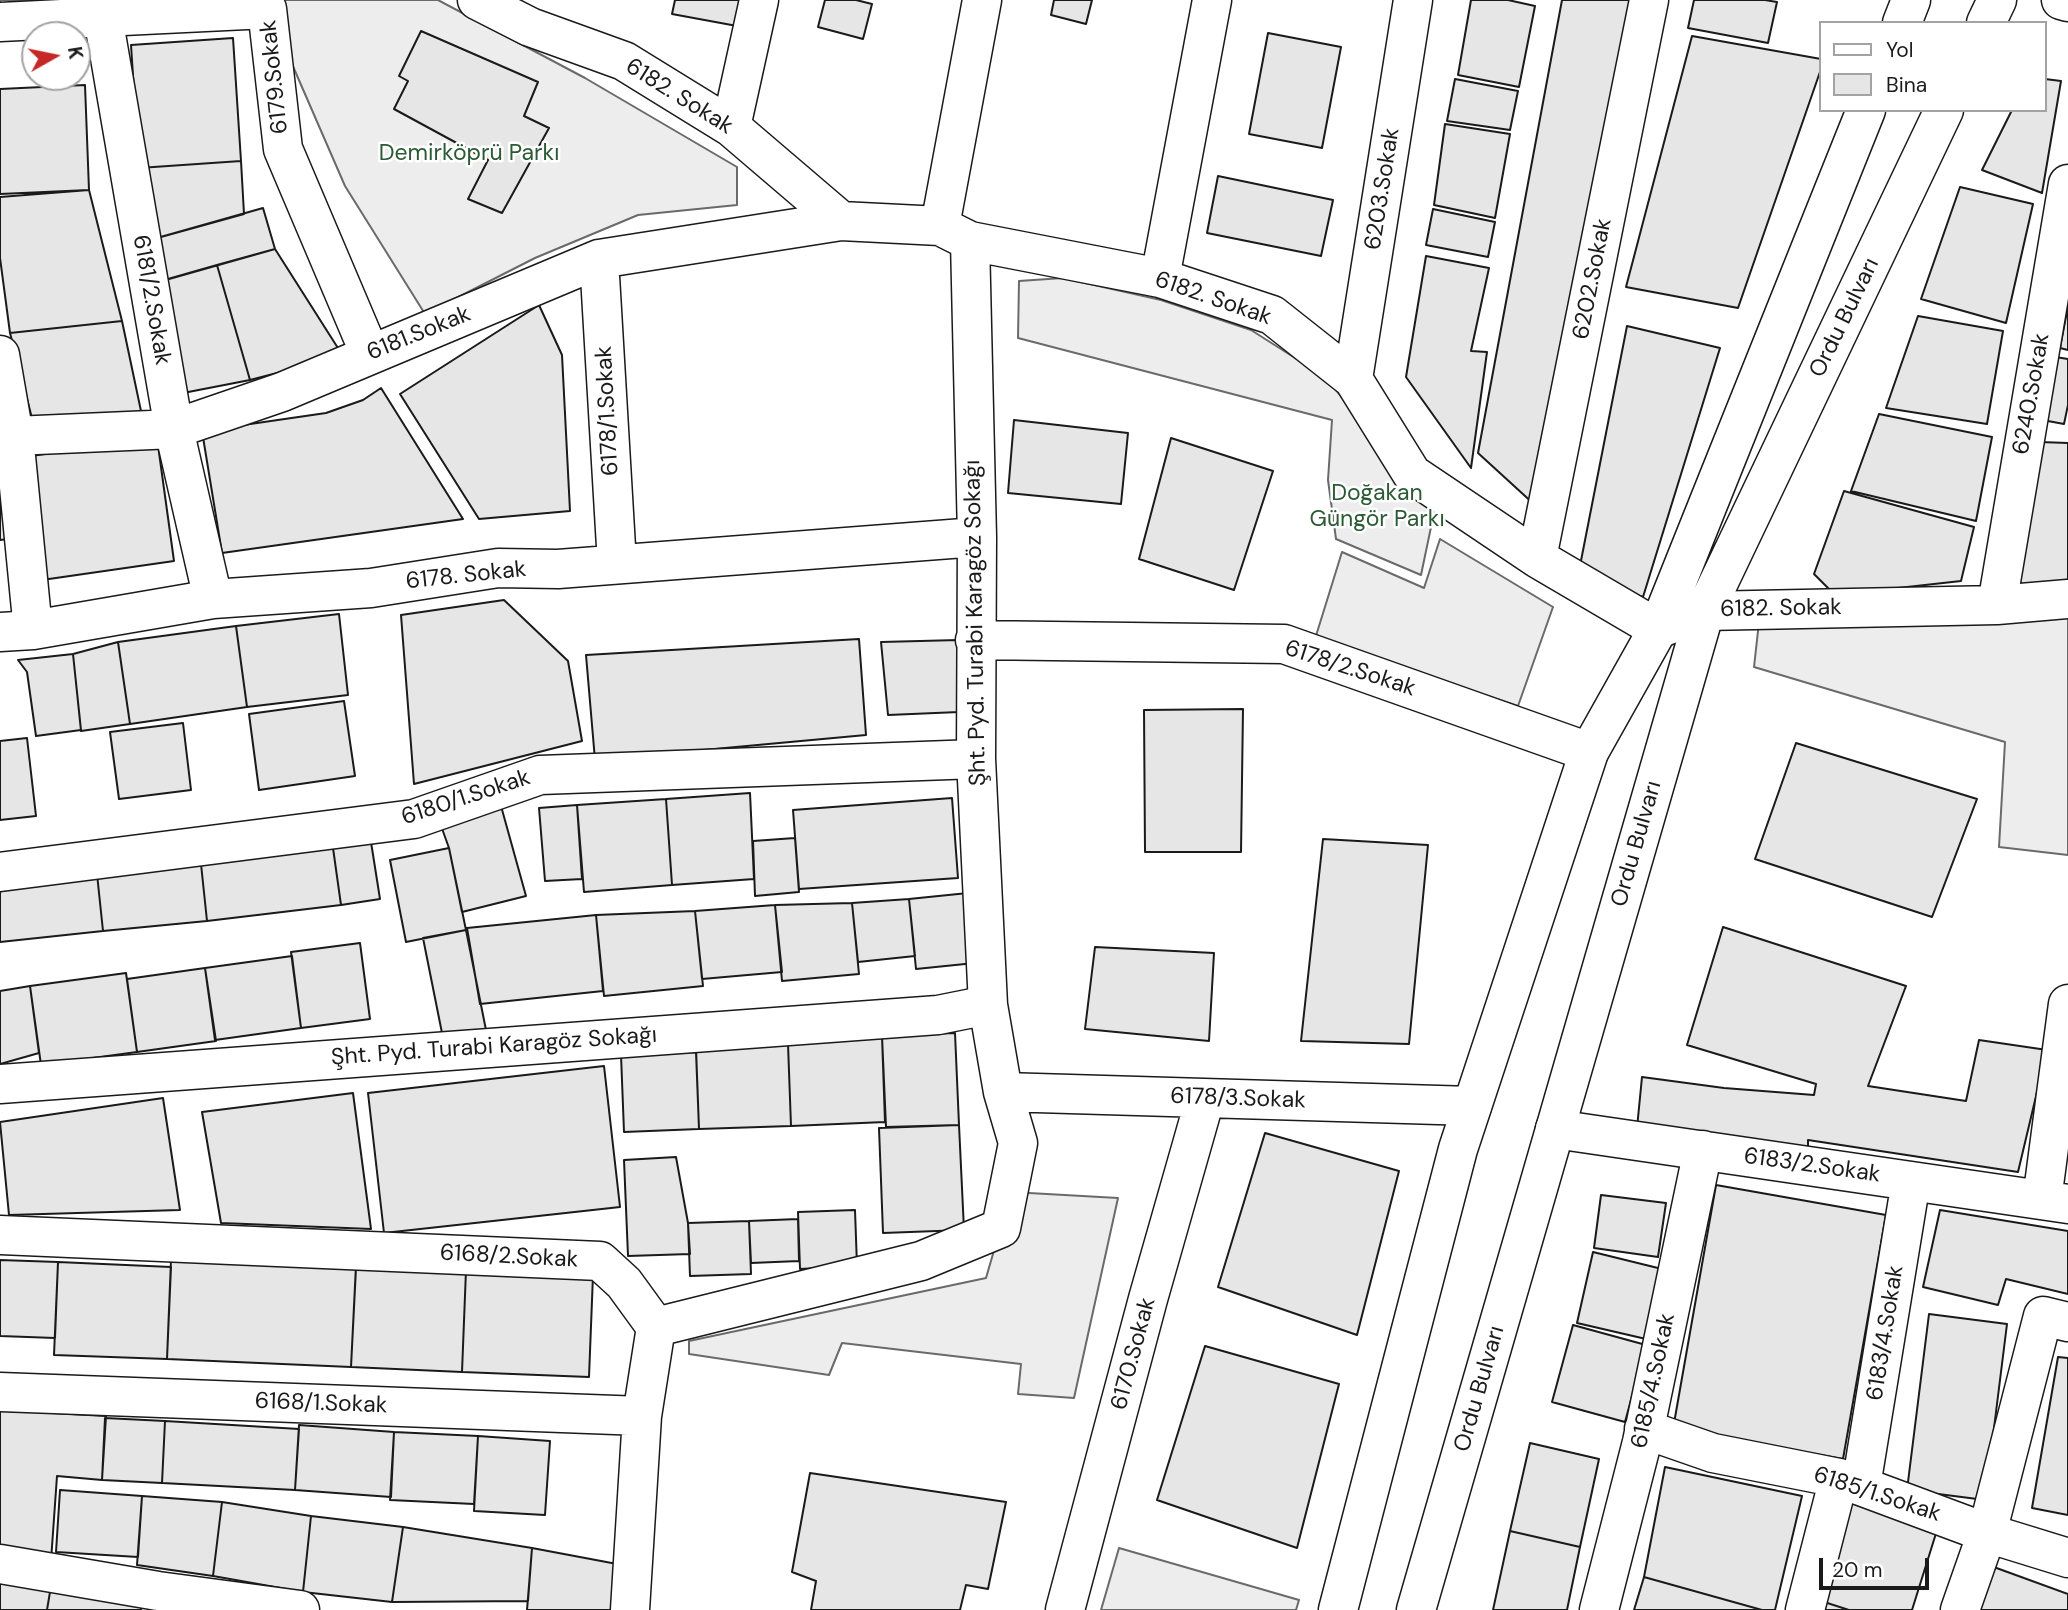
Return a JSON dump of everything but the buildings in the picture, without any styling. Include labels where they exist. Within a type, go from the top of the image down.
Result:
[{"type":"street","name":"6182. Sokak","points":[[478,0],[533,14],[624,61],[731,127],[841,221],[955,234],[1160,278],[1272,315],[1353,379],[1412,474],[1537,558],[1658,629],[1705,611],[1997,605],[2068,598]]},
{"type":"street","points":[[731,127],[759,0]]},
{"type":"street","name":"Şht. Pyd. Turabi Karagöz Sokağı","points":[[982,0],[955,234],[977,537],[976,759],[988,1005],[1003,1092]]},
{"type":"street","points":[[1160,278],[1212,0]]},
{"type":"street","name":"6203.Sokak","points":[[1353,379],[1413,0]]},
{"type":"street","name":"6202.Sokak","points":[[1537,558],[1649,0]]},
{"type":"street","points":[[1903,21],[1911,0]]},
{"type":"street","points":[[1987,21],[1997,0]]},
{"type":"street","points":[[2061,0],[2068,2]]},
{"type":"street","name":"6179.Sokak","points":[[0,22],[103,8],[267,9],[283,149],[370,354]]},
{"type":"street","name":"6181/2.Sokak","points":[[103,8],[174,429],[214,599]]},
{"type":"street","points":[[1338,1610],[1458,1149],[1589,752],[1658,629],[1865,112]]},
{"type":"street","name":"Ordu Bulvarı","points":[[1416,1610],[1705,611],[1943,112]]},
{"type":"street","name":"6240.Sokak","points":[[1997,605],[2068,184]]},
{"type":"street","name":"6181.Sokak","points":[[7,431],[174,429],[282,392],[599,258],[841,221]]},
{"type":"street","name":"6178/1.Sokak","points":[[599,258],[617,564]]},
{"type":"street","points":[[0,355],[7,431],[17,631]]},
{"type":"street","name":"6178. Sokak","points":[[17,631],[214,599],[372,588],[498,568],[558,569],[977,537]]},
{"type":"street","name":"6178/2.Sokak","points":[[975,640],[1284,644],[1589,752]]},
{"type":"street","name":"6180/1.Sokak","points":[[0,872],[414,820],[540,775],[976,759]]},
{"type":"street","name":"Şht. Pyd. Turabi Karagöz Sokağı","points":[[0,1084],[938,1015],[988,1005]]},
{"type":"street","points":[[2055,1202],[2068,1009]]},
{"type":"street","points":[[630,1610],[642,1416],[656,1327],[921,1261],[1001,1228],[1018,1143],[1003,1092]]},
{"type":"street","name":"6178/3.Sokak","points":[[1003,1092],[1472,1106]]},
{"type":"street","name":"6170.Sokak","points":[[1065,1610],[1148,1299],[1205,1099]]},
{"type":"street","name":"6183/2.Sokak","points":[[1555,1129],[2055,1202]]},
{"type":"street","name":"6185/4.Sokak","points":[[1599,1610],[1644,1429],[1703,1150]]},
{"type":"street","name":"6183/4.Sokak","points":[[1805,1610],[1850,1482],[1911,1181]]},
{"type":"street","name":"6168/2.Sokak","points":[[0,1235],[600,1261],[624,1283],[656,1327]]},
{"type":"street","points":[[1960,1610],[1987,1533],[2043,1316],[2068,1322]]},
{"type":"street","name":"6168/1.Sokak","points":[[0,1391],[642,1416]]},
{"type":"street","name":"6185/1.Sokak","points":[[1644,1429],[1713,1453],[1850,1482],[1987,1533],[2068,1558]]},
{"type":"street","points":[[0,1564],[158,1591],[178,1601],[300,1610]]},
{"type":"shaded area","name":"Demirköprü Parkı","points":[[0,0],[438,0],[585,78],[737,167],[737,205],[638,215],[535,258],[425,314],[345,186],[285,48],[253,18],[91,22],[21,21],[21,24],[0,25]]},
{"type":"shaded area","name":"Doğakan Güngör Parkı","points":[[1063,278],[1161,300],[1251,330],[1325,377],[1435,508],[1421,575],[1336,539],[1328,480],[1332,420],[1018,338],[1019,281]]},
{"type":"shaded area","points":[[1440,539],[1553,607],[1518,706],[1315,639],[1342,552],[1424,588]]},
{"type":"shaded area","points":[[2068,607],[2068,855],[1999,847],[2005,742],[1754,667],[1759,622]]},
{"type":"shaded area","points":[[1011,1192],[1118,1198],[1074,1398],[1018,1394],[1021,1364],[842,1343],[829,1375],[689,1354],[689,1341],[986,1278]]},
{"type":"shaded area","points":[[1119,1548],[1299,1600],[1296,1610],[1101,1610]]}]
